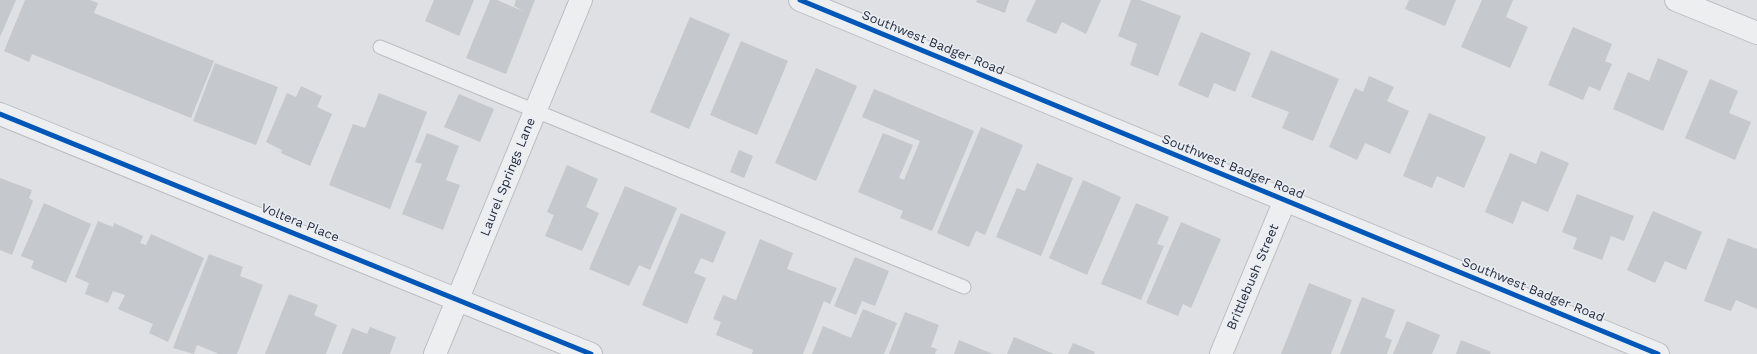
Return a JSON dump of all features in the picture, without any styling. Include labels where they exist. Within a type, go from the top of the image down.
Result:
[{"type":"street","name":"Laurel Springs Lane","points":[[435,354],[581,0]]},
{"type":"street","name":"Southwest Badger Road","points":[[800,0],[1658,354]]},
{"type":"street","points":[[1676,0],[1757,33]]},
{"type":"street","name":"Voltera Place","points":[[0,114],[591,354]]},
{"type":"street","name":"Brittlebush Street","points":[[1221,354],[1285,200]]},
{"type":"lane","points":[[380,47],[964,287]]},
{"type":"building","points":[[0,0],[16,0],[0,37]]},
{"type":"building","points":[[25,0],[90,0],[98,3],[94,13],[214,61],[191,118],[32,54],[29,62],[4,51]]},
{"type":"building","points":[[434,0],[474,0],[459,36],[425,21]]},
{"type":"building","points":[[490,0],[497,0],[525,12],[514,6],[516,0],[535,0],[506,74],[466,58]]},
{"type":"building","points":[[977,0],[1009,0],[1005,13],[976,2]]},
{"type":"building","points":[[1036,0],[1101,0],[1086,34],[1062,22],[1056,34],[1026,21]]},
{"type":"building","points":[[1131,0],[1140,0],[1181,16],[1158,76],[1130,65],[1137,44],[1118,36]]},
{"type":"building","points":[[1409,0],[1456,0],[1445,26],[1405,9]]},
{"type":"building","points":[[1482,0],[1513,0],[1506,17],[1528,27],[1510,68],[1461,47]]},
{"type":"building","points":[[690,17],[730,34],[689,129],[650,112]]},
{"type":"building","points":[[1573,27],[1612,44],[1605,61],[1612,64],[1600,91],[1589,86],[1583,100],[1548,85]]},
{"type":"building","points":[[1201,32],[1251,53],[1235,92],[1214,83],[1208,98],[1178,85]]},
{"type":"building","points":[[741,41],[788,61],[757,135],[710,115]]},
{"type":"building","points":[[1271,50],[1339,79],[1313,141],[1282,128],[1289,112],[1251,97]]},
{"type":"building","points":[[1658,58],[1688,71],[1663,131],[1613,109],[1628,72],[1649,81]]},
{"type":"building","points":[[215,63],[278,87],[256,145],[193,121]]},
{"type":"building","points":[[816,68],[857,86],[816,181],[775,163]]},
{"type":"building","points":[[1369,76],[1394,87],[1387,101],[1409,111],[1390,154],[1365,143],[1357,160],[1329,147],[1355,88],[1363,92]]},
{"type":"building","points":[[1710,79],[1738,91],[1729,113],[1751,122],[1735,160],[1685,138]]},
{"type":"building","points":[[301,86],[322,96],[317,107],[332,114],[310,166],[281,153],[282,150],[266,142],[287,93],[296,97]]},
{"type":"building","points":[[874,89],[974,131],[932,231],[900,218],[903,211],[858,192],[883,133],[913,145],[899,178],[904,180],[920,141],[862,117]]},
{"type":"building","points":[[379,93],[427,112],[390,209],[329,185],[353,124],[365,128]]},
{"type":"building","points":[[459,94],[494,109],[480,142],[444,127]]},
{"type":"building","points":[[1429,113],[1486,137],[1464,188],[1437,176],[1432,188],[1403,176]]},
{"type":"building","points":[[981,127],[1023,145],[985,235],[976,231],[969,247],[937,233]]},
{"type":"building","points":[[427,133],[459,146],[446,180],[460,185],[443,230],[402,214],[422,164],[415,162]]},
{"type":"building","points":[[739,150],[753,156],[744,178],[730,172]]},
{"type":"building","points":[[1541,151],[1569,163],[1548,212],[1522,201],[1513,224],[1485,212],[1510,153],[1536,164]]},
{"type":"building","points":[[1037,163],[1073,178],[1041,256],[996,237],[1017,188],[1025,191]]},
{"type":"building","points":[[567,165],[598,179],[586,207],[599,213],[582,251],[545,236],[554,215],[547,212]]},
{"type":"building","points":[[0,178],[32,190],[29,198],[33,201],[12,255],[0,250]]},
{"type":"building","points":[[1083,180],[1121,197],[1087,275],[1049,258]]},
{"type":"building","points":[[625,186],[677,208],[650,270],[639,265],[629,286],[589,269]]},
{"type":"building","points":[[1577,194],[1634,216],[1624,241],[1611,236],[1602,260],[1573,249],[1577,238],[1562,232]]},
{"type":"building","points":[[44,203],[91,224],[66,283],[31,268],[34,261],[21,256]]},
{"type":"building","points":[[1136,203],[1169,217],[1157,244],[1164,246],[1141,300],[1101,284]]},
{"type":"building","points":[[1653,211],[1702,232],[1686,270],[1665,261],[1655,283],[1627,270]]},
{"type":"building","points":[[681,213],[726,232],[713,263],[701,258],[694,273],[706,278],[687,324],[642,305]]},
{"type":"building","points":[[98,221],[113,227],[114,223],[143,236],[140,243],[146,245],[151,234],[204,258],[168,342],[149,333],[153,324],[118,309],[125,295],[113,291],[108,303],[85,294],[89,283],[75,277]]},
{"type":"building","points":[[1181,222],[1221,239],[1191,308],[1183,304],[1178,316],[1146,303]]},
{"type":"building","points":[[1728,238],[1757,249],[1757,309],[1736,300],[1731,311],[1704,301]]},
{"type":"building","points":[[760,239],[793,253],[787,269],[837,288],[830,304],[824,301],[803,354],[752,354],[753,350],[716,335],[721,322],[713,319],[723,295],[736,300]]},
{"type":"building","points":[[209,254],[243,267],[240,276],[263,285],[237,354],[219,354],[197,345],[194,354],[173,348]]},
{"type":"building","points":[[855,257],[889,271],[875,306],[862,301],[856,315],[834,306]]},
{"type":"building","points":[[1309,283],[1352,300],[1331,354],[1281,354]]},
{"type":"building","points":[[289,294],[318,305],[314,315],[337,325],[326,354],[265,354]]},
{"type":"building","points":[[1362,297],[1395,310],[1385,337],[1392,340],[1387,354],[1340,354]]},
{"type":"building","points":[[863,309],[897,323],[884,354],[812,354],[823,326],[851,338]]},
{"type":"building","points":[[905,312],[939,325],[931,347],[937,349],[935,354],[889,354]]},
{"type":"building","points":[[1407,321],[1440,335],[1432,354],[1393,354]]},
{"type":"building","points":[[370,327],[396,337],[390,354],[342,354],[352,328],[367,334]]},
{"type":"building","points":[[1014,337],[1054,354],[1007,354]]},
{"type":"building","points":[[959,340],[993,354],[954,354]]},
{"type":"building","points":[[1461,340],[1491,352],[1490,354],[1456,354]]},
{"type":"building","points":[[1073,343],[1095,352],[1094,354],[1068,354]]},
{"type":"cycle path","points":[[800,0],[1658,354]]},
{"type":"cycle path","points":[[0,114],[591,354]]}]
